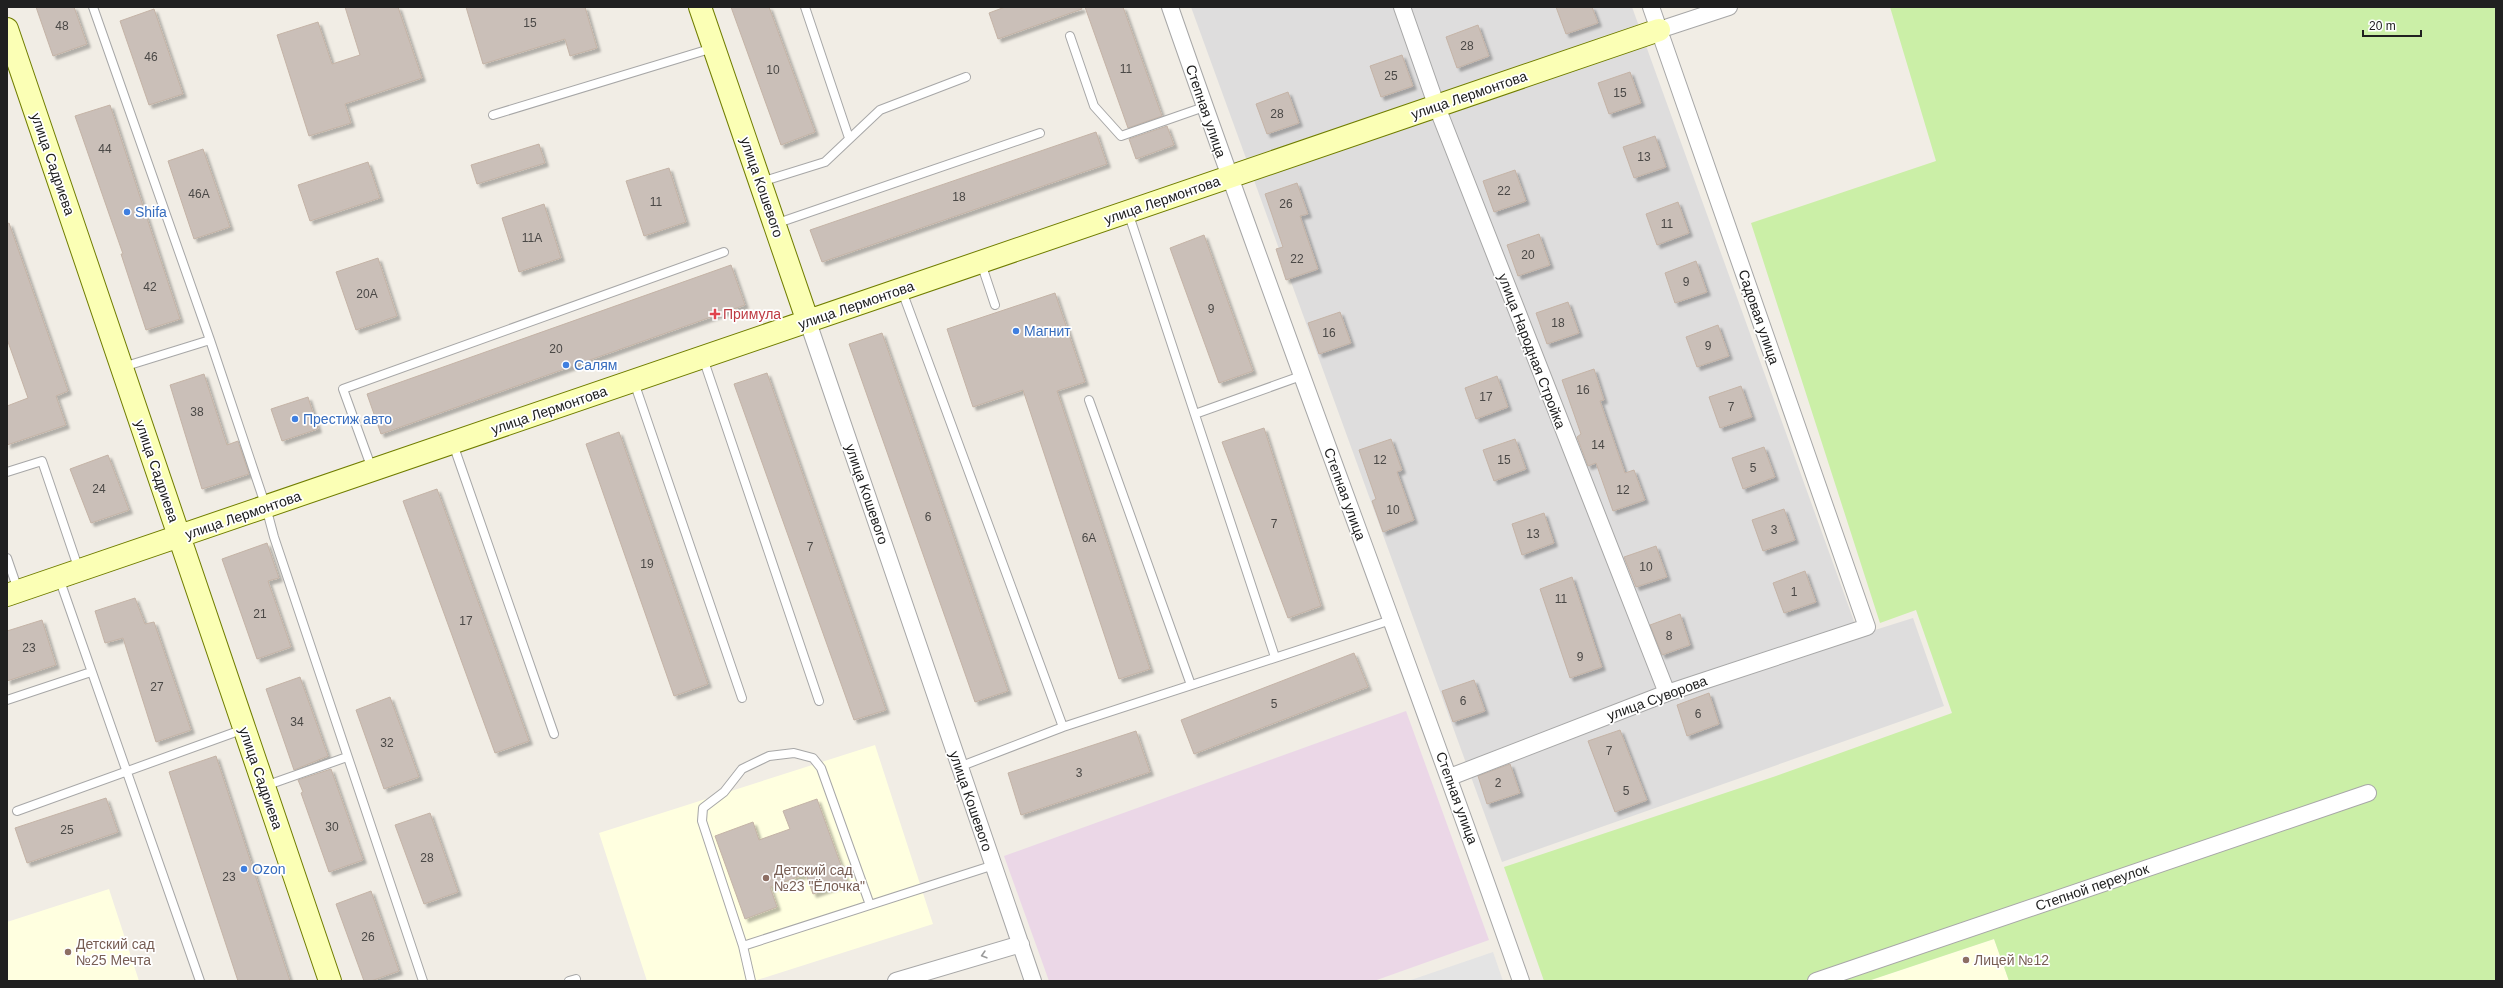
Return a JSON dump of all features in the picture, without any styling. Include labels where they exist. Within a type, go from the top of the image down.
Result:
[{"type":"street","name":"улица Кошевого","points":[[700,7],[1033,981]]},
{"type":"street","name":"Степная улица","points":[[1170,7],[1229,178],[1450,777],[1521,981]]},
{"type":"street","name":"улица Народная Стройка","points":[[1402,7],[1437,106],[1667,693]]},
{"type":"street","name":"Садовая улица","points":[[1651,7],[1867,627]]},
{"type":"street","points":[[1659,30],[1729,7]]},
{"type":"street","name":"улица Садриева","points":[[7,29],[330,981]]},
{"type":"street","name":"улица Лермонтова","points":[[13,593],[1659,30]]},
{"type":"street","name":"улица Суворова","points":[[1450,777],[1667,693],[1867,627]]},
{"type":"street","name":"Степной переулок","points":[[1816,981],[2368,793]]},
{"type":"street","points":[[896,981],[915,978],[1021,944]]},
{"type":"lane","points":[[93,7],[210,340],[266,507],[274,537],[423,981]]},
{"type":"lane","points":[[805,7],[849,138]]},
{"type":"lane","points":[[1070,36],[1094,106],[1121,136],[1204,107]]},
{"type":"lane","points":[[493,115],[714,47]]},
{"type":"lane","points":[[760,183],[826,162],[849,138],[880,110],[966,77]]},
{"type":"lane","points":[[774,224],[1040,134]]},
{"type":"lane","points":[[1128,212],[1275,657]]},
{"type":"lane","points":[[372,470],[343,389],[724,252]]},
{"type":"lane","points":[[981,262],[995,305]]},
{"type":"lane","points":[[902,290],[1063,727]]},
{"type":"lane","points":[[122,368],[210,340]]},
{"type":"lane","points":[[703,357],[819,702]]},
{"type":"lane","points":[[1195,414],[1301,376]]},
{"type":"lane","points":[[634,381],[742,698]]},
{"type":"lane","points":[[1090,400],[1191,685]]},
{"type":"lane","points":[[452,443],[554,734]]},
{"type":"lane","points":[[7,472],[42,461],[79,570]]},
{"type":"lane","points":[[7,558],[13,593]]},
{"type":"lane","points":[[58,578],[200,981]]},
{"type":"lane","points":[[959,766],[1063,727],[1391,620]]},
{"type":"lane","points":[[7,700],[91,672]]},
{"type":"lane","points":[[17,811],[244,729]]},
{"type":"lane","points":[[751,981],[743,946],[702,821],[703,808],[724,792],[742,769],[769,756],[794,753],[813,758],[821,768],[870,905]]},
{"type":"lane","points":[[264,787],[347,756]]},
{"type":"lane","points":[[743,946],[994,865]]},
{"type":"shaded area","points":[[1191,7],[1632,7],[1859,635],[1913,618],[1944,706],[1502,862]]},
{"type":"shaded area","points":[[1406,711],[1489,940],[1374,981],[1049,981],[1004,856]]},
{"type":"shaded area","name":"Детский сад №23 \"Ёлочка\"","points":[[875,745],[933,924],[754,981],[647,981],[599,833]]},
{"type":"shaded area","name":"Детский сад №25 Мечта","points":[[109,889],[139,981],[7,981],[7,922]]},
{"type":"shaded area","name":"Лицей №12","points":[[1994,939],[2009,981],[1868,981]]},
{"type":"shaded area","points":[[1493,952],[1503,981],[1408,981]]},
{"type":"green space","points":[[1890,7],[2496,7],[2496,981],[2009,981],[1994,939],[1868,981],[1544,981],[1504,867],[1776,776],[1952,713],[1916,610],[1880,623],[1751,223],[1936,161]]},
{"type":"building","points":[[36,7],[74,7],[87,44],[53,56]]},
{"type":"building","points":[[345,7],[398,7],[422,78],[345,104],[351,123],[309,136],[277,35],[318,22],[332,64],[360,55]]},
{"type":"building","points":[[466,7],[585,7],[597,48],[570,56],[565,39],[483,64]]},
{"type":"building","points":[[731,7],[769,7],[815,132],[781,145]]},
{"type":"building","points":[[1005,7],[1081,7],[1082,9],[998,39],[989,13]]},
{"type":"building","points":[[1085,7],[1123,7],[1162,116],[1128,128]]},
{"type":"building","points":[[1556,7],[1592,7],[1598,23],[1566,34]]},
{"type":"building","points":[[154,9],[183,94],[149,105],[120,21]]},
{"type":"building","points":[[1478,25],[1489,56],[1457,68],[1446,37]]},
{"type":"building","points":[[1402,55],[1413,86],[1381,97],[1370,66]]},
{"type":"building","points":[[1630,72],[1641,103],[1609,114],[1598,83]]},
{"type":"building","points":[[1288,92],[1299,123],[1267,134],[1256,104]]},
{"type":"building","points":[[110,105],[180,319],[146,330],[121,254],[123,254],[75,116]]},
{"type":"building","points":[[1167,126],[1174,145],[1136,159],[1129,139]]},
{"type":"building","points":[[1096,132],[1107,164],[822,262],[810,230]]},
{"type":"building","points":[[1655,136],[1666,167],[1634,178],[1623,147]]},
{"type":"building","points":[[539,144],[545,163],[477,184],[471,165]]},
{"type":"building","points":[[203,149],[230,227],[194,239],[168,161]]},
{"type":"building","points":[[368,162],[380,198],[310,221],[298,185]]},
{"type":"building","points":[[669,168],[686,222],[644,236],[626,181]]},
{"type":"building","points":[[1515,170],[1526,201],[1494,212],[1483,181]]},
{"type":"building","points":[[1297,183],[1308,214],[1300,216],[1318,269],[1286,280],[1276,249],[1283,247],[1265,194]]},
{"type":"building","points":[[1678,202],[1689,233],[1657,245],[1646,214]]},
{"type":"building","points":[[544,204],[561,258],[519,272],[502,218]]},
{"type":"building","points":[[9,223],[68,391],[56,396],[66,425],[7,445],[7,406],[28,398],[7,339],[7,224]]},
{"type":"building","points":[[1539,234],[1550,265],[1518,276],[1507,245]]},
{"type":"building","points":[[1204,235],[1253,371],[1219,383],[1170,248]]},
{"type":"building","points":[[378,258],[397,316],[356,330],[336,272]]},
{"type":"building","points":[[1696,261],[1707,292],[1675,303],[1665,273]]},
{"type":"building","points":[[731,265],[745,305],[381,434],[367,394]]},
{"type":"building","points":[[1055,293],[1085,382],[1057,391],[1150,669],[1119,679],[1023,390],[973,407],[947,329]]},
{"type":"building","points":[[1568,302],[1579,333],[1547,344],[1536,313]]},
{"type":"building","points":[[1340,312],[1351,343],[1319,354],[1308,323]]},
{"type":"building","points":[[1718,325],[1729,356],[1697,367],[1686,337]]},
{"type":"building","points":[[882,333],[1008,691],[975,702],[849,344]]},
{"type":"building","points":[[1594,369],[1604,400],[1600,401],[1625,473],[1634,470],[1645,500],[1613,511],[1596,463],[1588,466],[1577,437],[1581,434],[1562,380]]},
{"type":"building","points":[[767,373],[886,710],[854,720],[734,384]]},
{"type":"building","points":[[204,374],[227,445],[238,441],[249,474],[202,489],[170,385]]},
{"type":"building","points":[[1497,376],[1508,407],[1476,419],[1465,388]]},
{"type":"building","points":[[1741,386],[1752,417],[1720,428],[1709,397]]},
{"type":"building","name":"Престиж авто","points":[[308,397],[318,429],[282,441],[271,409]]},
{"type":"building","points":[[1264,428],[1321,606],[1288,618],[1222,442]]},
{"type":"building","points":[[619,432],[708,684],[674,696],[586,444]]},
{"type":"building","points":[[1391,439],[1402,470],[1397,472],[1414,520],[1383,532],[1372,501],[1376,499],[1359,450]]},
{"type":"building","points":[[1515,439],[1526,469],[1494,481],[1483,450]]},
{"type":"building","points":[[1764,447],[1775,477],[1743,489],[1732,458]]},
{"type":"building","points":[[108,455],[129,510],[91,523],[70,469]]},
{"type":"building","points":[[437,489],[529,741],[495,753],[403,501]]},
{"type":"building","points":[[1784,509],[1795,540],[1763,551],[1752,520]]},
{"type":"building","points":[[1544,513],[1554,543],[1522,555],[1512,524]]},
{"type":"building","points":[[267,543],[279,578],[268,581],[291,647],[257,659],[222,559]]},
{"type":"building","points":[[1656,546],[1667,577],[1636,587],[1624,557]]},
{"type":"building","points":[[1805,571],[1816,602],[1784,613],[1773,583]]},
{"type":"building","points":[[1572,577],[1602,667],[1570,678],[1540,589]]},
{"type":"building","points":[[135,598],[145,624],[154,622],[191,730],[156,742],[123,638],[105,643],[95,611]]},
{"type":"building","points":[[1680,614],[1690,645],[1662,655],[1650,625]]},
{"type":"building","points":[[42,620],[56,665],[7,681],[7,631]]},
{"type":"building","points":[[1354,653],[1368,687],[1194,754],[1181,720]]},
{"type":"building","points":[[300,677],[328,756],[294,770],[266,689]]},
{"type":"building","points":[[1474,680],[1485,711],[1453,722],[1442,691]]},
{"type":"building","points":[[1709,693],[1719,724],[1687,736],[1677,705]]},
{"type":"building","points":[[390,697],[419,777],[384,789],[356,710]]},
{"type":"building","points":[[1620,730],[1647,800],[1615,812],[1588,741]]},
{"type":"building","points":[[1136,731],[1150,772],[1021,815],[1008,773]]},
{"type":"building","points":[[216,756],[290,981],[238,981],[169,772]]},
{"type":"building","points":[[1510,764],[1520,793],[1487,804],[1478,776]]},
{"type":"building","points":[[331,769],[363,860],[329,872],[301,793],[303,792],[298,780]]},
{"type":"building","points":[[106,798],[118,832],[27,863],[15,828]]},
{"type":"building","points":[[817,799],[847,882],[813,894],[806,874],[770,887],[777,907],[745,919],[715,836],[753,822],[759,840],[790,829],[783,811]]},
{"type":"building","points":[[430,813],[458,892],[424,904],[395,825]]},
{"type":"building","points":[[371,891],[399,971],[371,981],[364,981],[336,904]]},
{"type":"place","name":"Shifa","points":[[127,212]]},
{"type":"place","name":"Примула","points":[[715,314]]},
{"type":"place","name":"Магнит","points":[[1016,331]]},
{"type":"place","name":"Салям","points":[[566,365]]},
{"type":"place","name":"Престиж авто","points":[[295,419]]},
{"type":"place","name":"Ozon","points":[[244,869]]},
{"type":"place","name":"Детский сад №23 \"Ёлочка\"","points":[[766,878]]},
{"type":"place","name":"Детский сад №25 Мечта","points":[[68,952]]},
{"type":"place","name":"Лицей №12","points":[[1966,960]]}]
